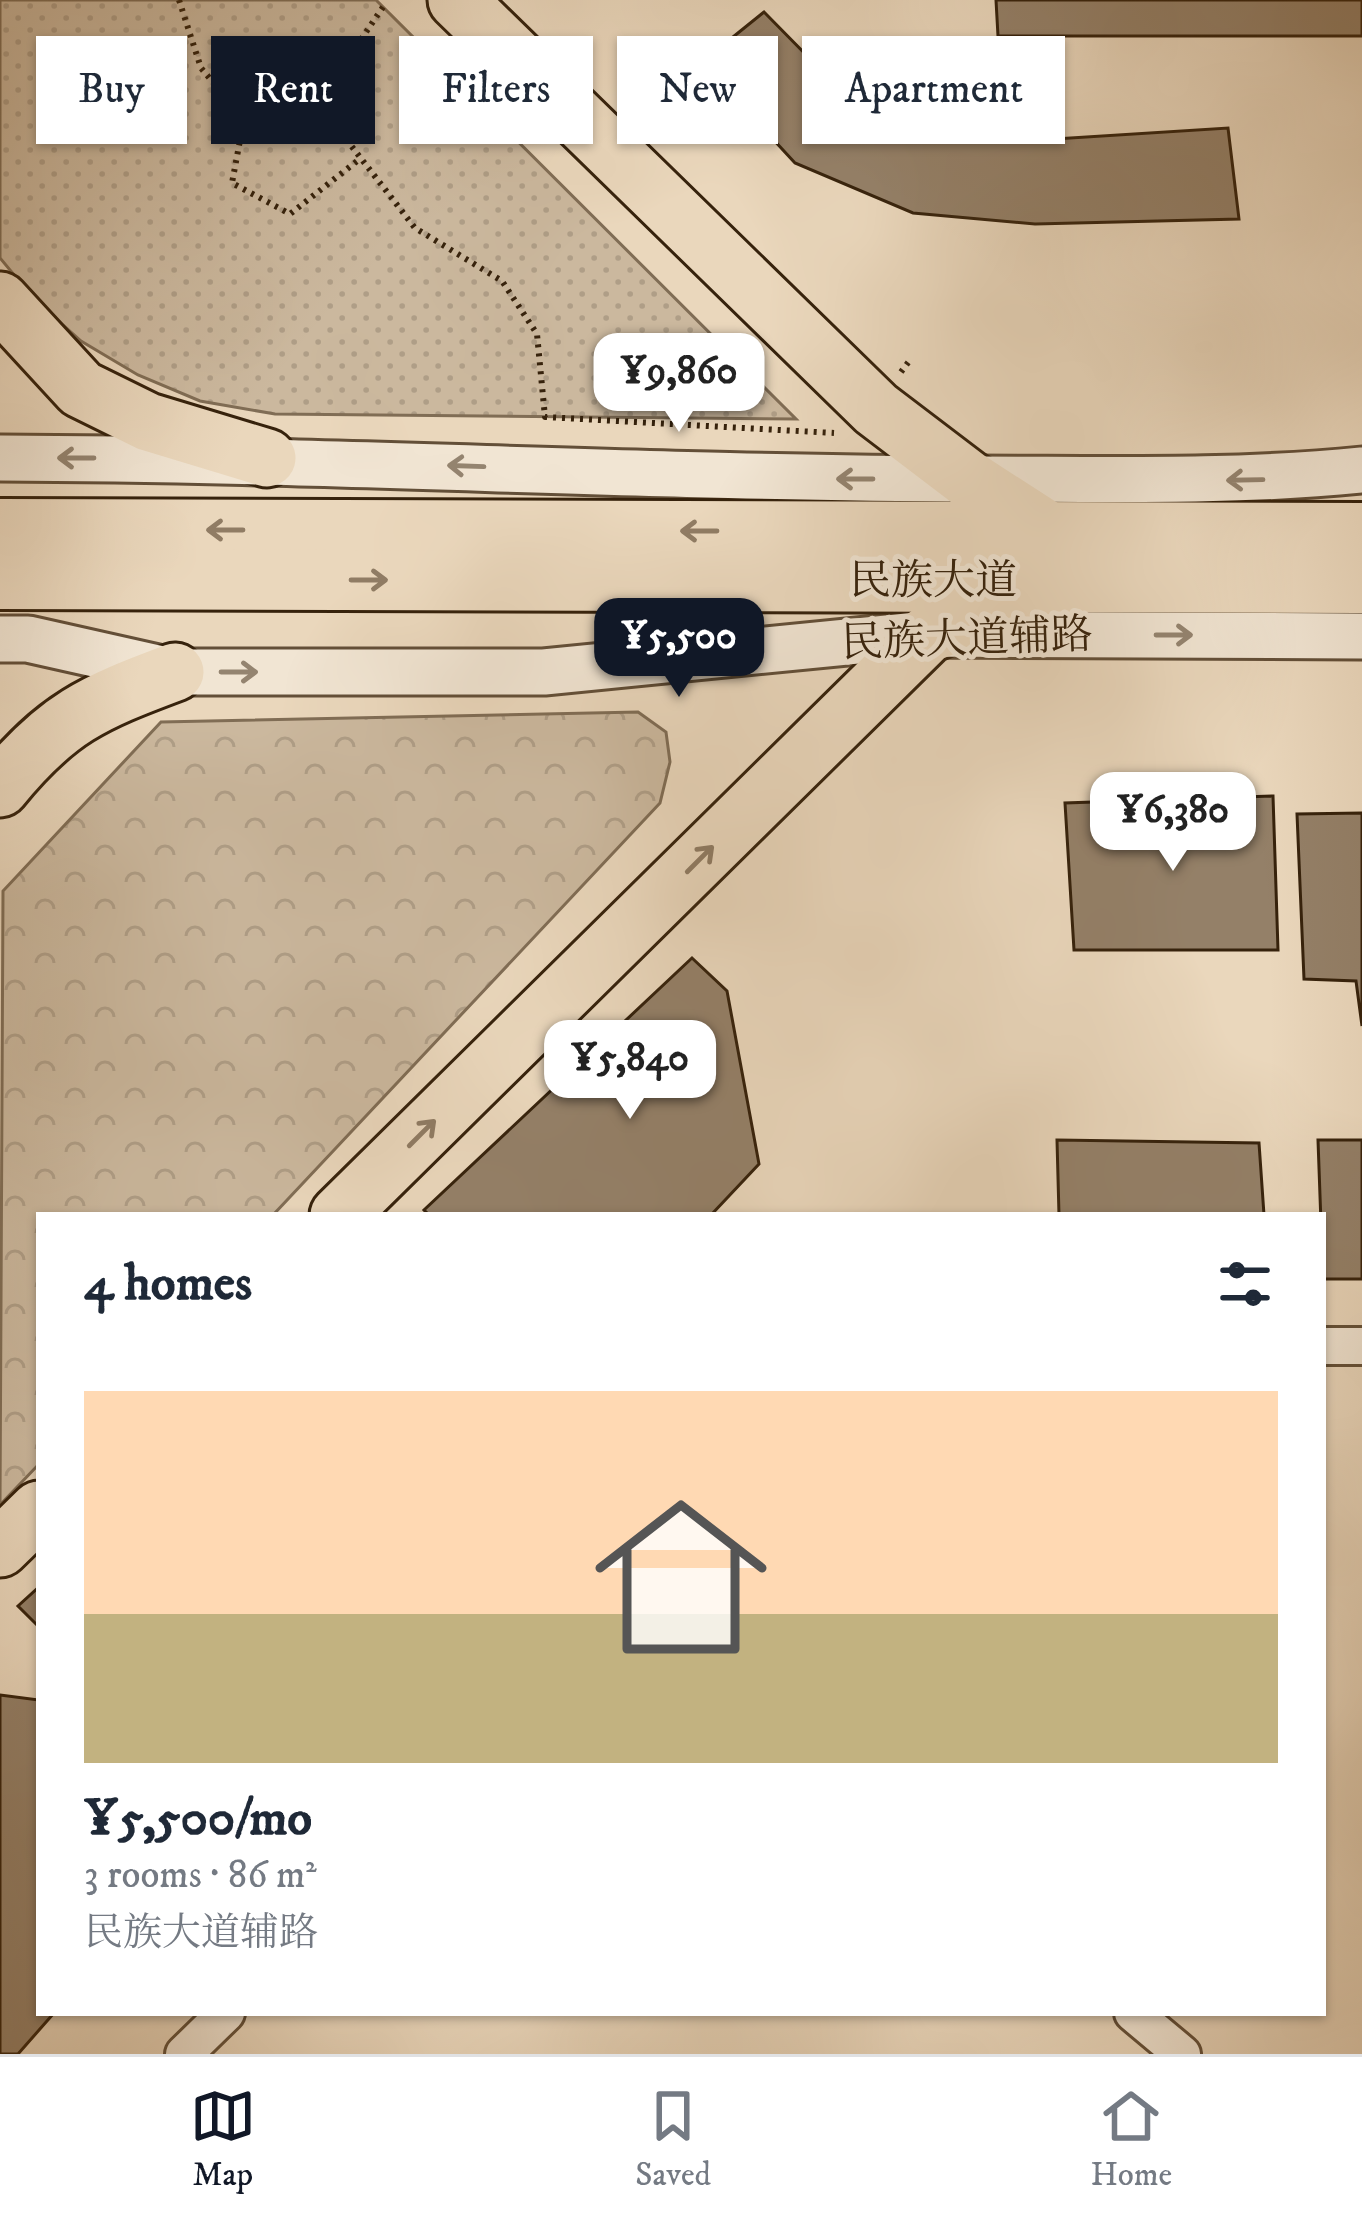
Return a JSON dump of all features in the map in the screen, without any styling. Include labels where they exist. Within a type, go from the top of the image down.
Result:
[{"type":"highway","name":"民族大道","points":[[0,530],[1052,557],[1362,583]]},
{"type":"highway","name":"民族大道","points":[[0,579],[1052,557],[1362,533]]},
{"type":"main road","points":[[342,1212],[928,634],[1052,557],[968,479],[876,409],[457,0]]},
{"type":"main road","points":[[0,301],[82,389],[148,422],[267,458]]},
{"type":"main road","points":[[0,788],[37,743],[90,704],[175,672]]},
{"type":"main road","points":[[0,1548],[36,1513]]},
{"type":"street","points":[[0,458],[267,458],[772,479],[1260,480],[1362,470]]},
{"type":"street","name":"民族大道辅路","points":[[0,639],[28,639],[175,672],[544,672],[928,634],[1362,635]]},
{"type":"street","points":[[1326,1346],[1362,1346]]},
{"type":"street","points":[[184,2054],[223,2016]]},
{"type":"street","points":[[1137,2016],[1182,2054]]},
{"type":"path","points":[[178,0],[201,68],[244,119],[232,183],[290,214],[361,158]]},
{"type":"path","points":[[383,7],[319,103],[415,228],[502,281],[537,334],[544,417],[852,434],[910,360]]},
{"type":"green space","points":[[0,0],[376,0],[412,36],[399,36],[399,144],[520,144],[796,419],[275,414],[200,401],[138,375],[81,341],[34,299],[0,258]]},
{"type":"green space","points":[[638,712],[666,732],[670,762],[660,803],[276,1212],[36,1212],[36,1467],[0,1505],[3,891],[161,722]]},
{"type":"building","points":[[996,0],[1362,0],[1362,36],[998,36]]},
{"type":"building","points":[[764,12],[802,51],[802,144],[1065,144],[1065,138],[1228,128],[1239,219],[1035,224],[913,213],[795,163],[778,144],[778,36],[734,36]]},
{"type":"building","points":[[1273,796],[1278,950],[1074,950],[1065,803]]},
{"type":"building","points":[[1362,813],[1362,1026],[1356,981],[1304,979],[1297,814]]},
{"type":"building","points":[[692,958],[727,991],[759,1164],[714,1212],[424,1210]]},
{"type":"building","points":[[1057,1140],[1259,1143],[1264,1212],[1059,1212]]},
{"type":"building","points":[[1318,1140],[1362,1140],[1362,1279],[1326,1279],[1326,1212],[1321,1212]]},
{"type":"building","points":[[36,1590],[36,1624],[18,1606]]},
{"type":"building","points":[[0,1695],[36,1700],[36,2016],[51,2016],[18,2054],[0,2054]]}]
